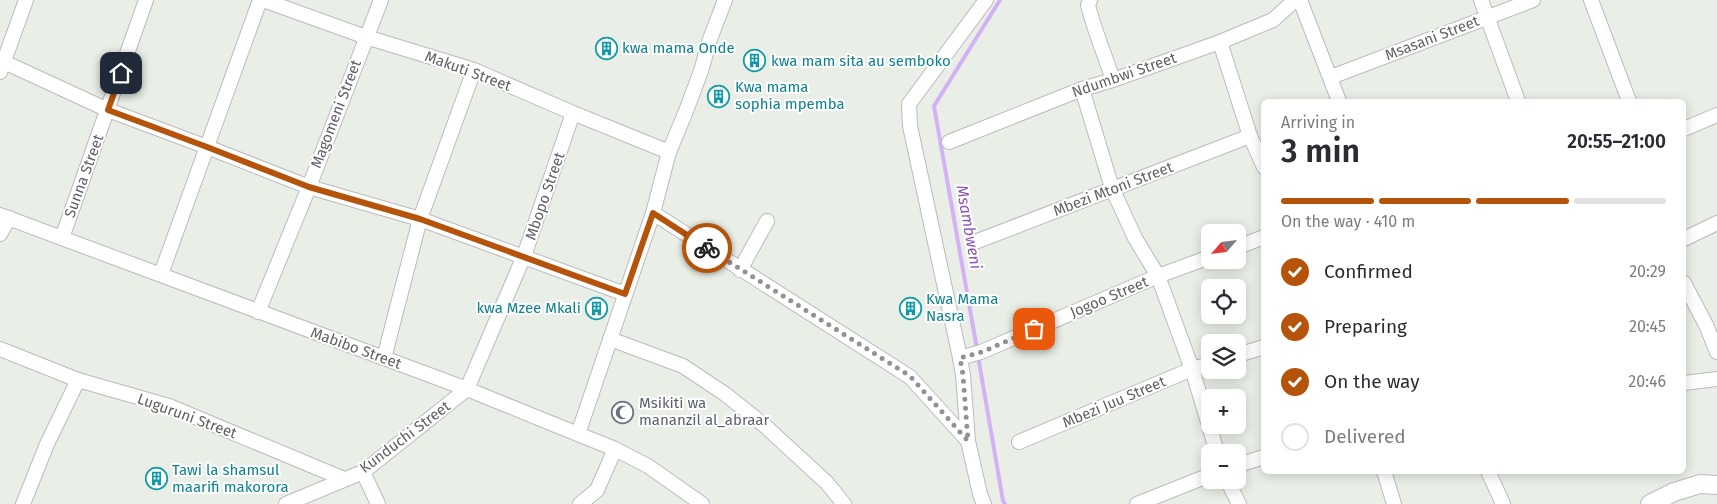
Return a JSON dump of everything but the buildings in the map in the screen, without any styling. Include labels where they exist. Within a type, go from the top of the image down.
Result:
[{"type":"street","points":[[26,0],[2,67],[309,187],[420,219],[625,294]]},
{"type":"street","name":"Sunna Street","points":[[62,238],[146,0]]},
{"type":"street","points":[[160,274],[261,0]]},
{"type":"street","name":"Makuti Street","points":[[261,0],[366,37],[474,70],[573,114],[669,152]]},
{"type":"street","name":"Magomeni Street","points":[[258,312],[309,187],[381,0]]},
{"type":"street","points":[[578,434],[653,213],[669,152],[698,79],[710,39],[726,0]]},
{"type":"street","points":[[980,501],[968,441],[963,375],[970,356],[910,126],[909,104],[986,0]]},
{"type":"street","points":[[1090,0],[1088,4],[1093,24],[1102,44],[1113,80]]},
{"type":"street","name":"Ndumbwi Street","points":[[949,142],[1082,89],[1220,42],[1273,20],[1295,0]]},
{"type":"street","points":[[1300,0],[1338,99]]},
{"type":"street","points":[[1481,0],[1517,99]]},
{"type":"street","name":"Msasani Street","points":[[1331,78],[1533,0]]},
{"type":"street","points":[[1591,0],[1628,99]]},
{"type":"street","points":[[1220,42],[1250,136],[1261,160]]},
{"type":"street","points":[[384,358],[420,219],[474,70]]},
{"type":"street","points":[[1082,89],[1112,188],[1135,238],[1158,276],[1192,369],[1215,444]]},
{"type":"street","name":"Mbopo Street","points":[[467,389],[524,256],[573,114]]},
{"type":"street","points":[[1686,128],[1717,115]]},
{"type":"street","name":"Mbezi Mtoni Street","points":[[975,242],[1250,136]]},
{"type":"street","points":[[653,213],[740,270],[910,376],[968,441]]},
{"type":"street","points":[[0,234],[4,216]]},
{"type":"street","name":"Mabibo Street","points":[[4,216],[467,389],[615,449],[648,466],[702,504]]},
{"type":"street","points":[[740,270],[767,221]]},
{"type":"street","points":[[1686,238],[1717,223]]},
{"type":"street","points":[[1246,244],[1261,238]]},
{"type":"street","name":"Jogoo Street","points":[[970,356],[1158,276],[1201,260]]},
{"type":"street","points":[[1686,287],[1706,325],[1717,352]]},
{"type":"street","points":[[610,339],[683,366],[725,394],[764,425],[827,482],[844,504]]},
{"type":"street","points":[[1246,353],[1261,348]]},
{"type":"street","name":"Luguruni Street","points":[[0,349],[78,380],[169,406],[344,479]]},
{"type":"street","name":"Mbezi Juu Street","points":[[1019,442],[1201,366]]},
{"type":"street","points":[[1686,383],[1717,379]]},
{"type":"street","points":[[23,504],[47,444],[78,380]]},
{"type":"street","name":"Kunduchi Street","points":[[286,504],[362,472],[467,389]]},
{"type":"street","points":[[580,504],[597,490],[615,449]]},
{"type":"street","points":[[1246,463],[1261,458]]},
{"type":"street","points":[[362,472],[378,504]]},
{"type":"street","points":[[1385,474],[1394,504]]},
{"type":"street","points":[[1489,474],[1503,504]]},
{"type":"street","points":[[1137,504],[1201,479]]},
{"type":"street","points":[[1650,504],[1674,492],[1700,484],[1717,485]]},
{"type":"street","points":[[1232,489],[1240,504]]},
{"type":"waterway","name":"Msambweni","points":[[977,349],[934,106],[1000,0]]},
{"type":"waterway","name":"Msambweni","points":[[978,356],[1005,504]]},
{"type":"way so far","points":[[707,248],[910,376],[968,441],[960,358],[982,352],[1034,329]]},
{"type":"place","name":"kwa mama Onde","points":[[606,48]]},
{"type":"place","name":"kwa mam sita au semboko","points":[[755,61]]},
{"type":"place","name":"Kwa mama sophia mpemba","points":[[719,96]]},
{"type":"place","name":"kwa Mzee Mkali","points":[[597,308]]},
{"type":"place","name":"Kwa Mama Nasra","points":[[910,308]]},
{"type":"place","name":"Msikiti wa mananzil al_abraar","points":[[623,412]]},
{"type":"place","name":"Tawi la shamsul maarifi makorora","points":[[156,479]]},
{"type":"route","points":[[121,73],[108,110],[309,187],[420,219],[625,294],[653,213],[707,248]]}]
